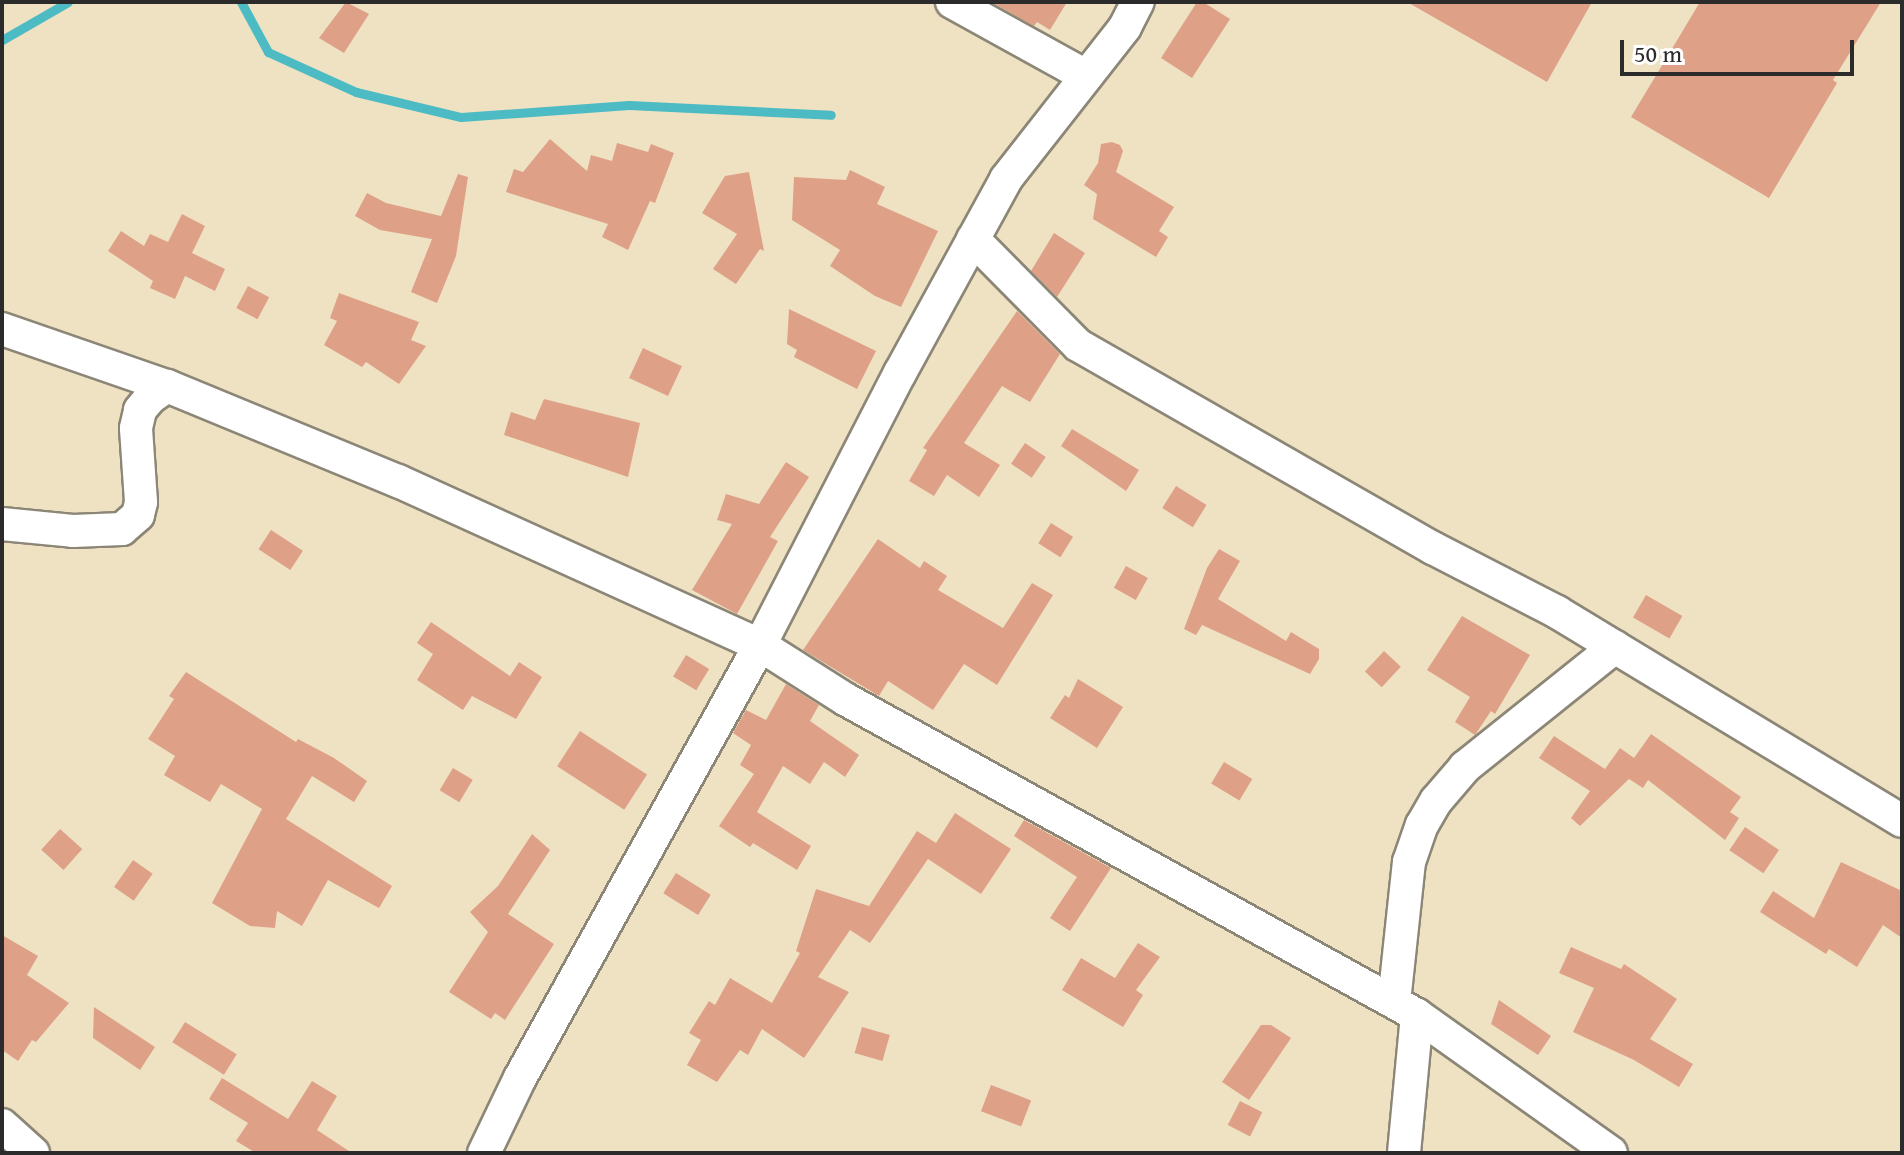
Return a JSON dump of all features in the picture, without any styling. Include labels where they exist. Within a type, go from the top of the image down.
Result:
[{"type":"street","points":[[952,2],[1086,76]]},
{"type":"street","points":[[484,1153],[520,1078],[760,645],[1006,179],[1125,27],[1138,2]]},
{"type":"street","points":[[973,239],[1078,345],[1433,548],[1557,612],[1902,821]]},
{"type":"street","points":[[2,329],[167,386],[398,481],[760,645],[845,699],[1405,1008],[1611,1153]]},
{"type":"street","points":[[2,524],[73,531],[122,529],[138,515],[141,502],[136,428],[140,410],[167,386]]},
{"type":"street","points":[[1404,1153],[1409,862],[1422,825],[1436,801],[1465,767],[1615,647]]},
{"type":"street","points":[[2,1125],[33,1153]]},
{"type":"building","points":[[346,2],[369,14],[344,53],[319,38]]},
{"type":"building","points":[[991,2],[1067,2],[1050,30],[1037,22],[1034,26]]},
{"type":"building","points":[[1197,2],[1203,2],[1230,19],[1192,78],[1161,58]]},
{"type":"building","points":[[1407,2],[1592,2],[1547,82]]},
{"type":"building","points":[[1700,2],[1881,2],[1833,80],[1837,83],[1769,198],[1631,117]]},
{"type":"building","points":[[550,139],[587,171],[591,155],[612,161],[617,143],[648,152],[651,144],[674,153],[655,203],[650,201],[628,250],[602,237],[608,224],[506,192],[514,169],[523,172]]},
{"type":"building","points":[[1112,142],[1120,145],[1123,151],[1116,172],[1174,207],[1159,231],[1168,237],[1156,257],[1093,219],[1097,194],[1084,185],[1098,163],[1101,144]]},
{"type":"building","points":[[850,170],[885,187],[877,204],[938,231],[901,307],[875,296],[830,266],[840,250],[792,220],[794,177],[846,180]]},
{"type":"building","points":[[749,172],[764,251],[760,249],[736,284],[713,269],[737,234],[702,213],[725,176]]},
{"type":"building","points":[[458,174],[468,177],[456,256],[437,303],[411,292],[432,239],[380,230],[355,216],[367,193],[386,203],[441,216]]},
{"type":"building","points":[[182,214],[205,226],[192,253],[225,269],[215,291],[185,276],[175,299],[150,288],[153,281],[108,251],[121,231],[144,246],[150,234],[168,242]]},
{"type":"building","points":[[1054,233],[1085,253],[1057,297],[1031,271]]},
{"type":"building","points":[[248,286],[269,297],[257,319],[236,308]]},
{"type":"building","points":[[339,293],[419,322],[411,340],[426,346],[399,384],[366,362],[362,367],[324,345],[337,321],[330,318]]},
{"type":"building","points":[[789,309],[876,351],[857,389],[794,357],[797,350],[787,344]]},
{"type":"building","points":[[1017,311],[1060,354],[1030,402],[1002,386],[964,443],[1000,465],[979,497],[947,475],[934,496],[909,481],[927,450],[923,448]]},
{"type":"building","points":[[643,348],[682,366],[668,396],[629,378]]},
{"type":"building","points":[[544,399],[640,423],[628,477],[504,435],[511,412],[535,420]]},
{"type":"building","points":[[1072,429],[1139,470],[1126,491],[1061,446]]},
{"type":"building","points":[[1025,443],[1046,457],[1032,478],[1011,464]]},
{"type":"building","points":[[786,462],[809,477],[770,537],[778,541],[737,614],[692,590],[732,524],[717,520],[726,494],[759,504]]},
{"type":"building","points":[[1176,486],[1207,505],[1193,527],[1162,508]]},
{"type":"building","points":[[1051,523],[1073,537],[1060,557],[1038,543]]},
{"type":"building","points":[[271,530],[303,551],[290,570],[258,549]]},
{"type":"building","points":[[878,539],[920,568],[924,561],[947,576],[938,590],[1003,628],[1032,583],[1053,595],[997,685],[964,664],[933,710],[888,681],[879,696],[803,650]]},
{"type":"building","points":[[1219,549],[1240,561],[1218,599],[1286,641],[1291,632],[1319,649],[1319,659],[1310,674],[1202,625],[1196,635],[1184,629],[1207,568]]},
{"type":"building","points":[[1126,566],[1148,578],[1136,600],[1114,588]]},
{"type":"building","points":[[1646,595],[1682,616],[1669,639],[1633,618]]},
{"type":"building","points":[[1462,616],[1530,655],[1495,714],[1491,711],[1475,735],[1455,722],[1470,697],[1427,670]]},
{"type":"building","points":[[431,622],[510,676],[519,662],[542,677],[516,719],[472,696],[463,710],[417,680],[433,654],[417,643]]},
{"type":"building","points":[[1384,651],[1401,667],[1382,687],[1365,671]]},
{"type":"building","points":[[686,655],[709,669],[696,690],[673,676]]},
{"type":"building","points":[[186,672],[296,742],[298,739],[334,758],[367,781],[354,802],[312,776],[286,819],[392,886],[379,908],[328,880],[302,926],[277,911],[275,928],[250,926],[212,903],[262,809],[221,784],[210,802],[164,775],[175,756],[148,739],[174,699],[169,696]]},
{"type":"building","points":[[1078,679],[1123,707],[1097,748],[1050,718],[1065,695],[1069,698]]},
{"type":"building","points":[[786,684],[819,705],[810,721],[859,755],[845,777],[824,762],[810,784],[783,766],[757,812],[811,846],[797,870],[753,843],[750,847],[719,826],[754,774],[740,765],[751,745],[733,733],[746,710],[766,720]]},
{"type":"building","points":[[580,731],[647,775],[624,810],[557,766]]},
{"type":"building","points":[[1651,734],[1741,797],[1730,812],[1739,818],[1725,840],[1648,780],[1643,788],[1629,779],[1580,826],[1571,818],[1590,791],[1539,758],[1554,736],[1605,769],[1620,748],[1634,758]]},
{"type":"building","points":[[1224,762],[1252,779],[1239,800],[1211,783]]},
{"type":"building","points":[[453,768],[473,780],[459,802],[440,790]]},
{"type":"building","points":[[955,813],[1011,849],[981,894],[928,859],[870,943],[850,930],[818,977],[849,992],[804,1058],[762,1029],[748,1055],[740,1050],[717,1082],[687,1065],[701,1040],[689,1033],[709,1001],[715,1005],[730,978],[772,1003],[800,953],[796,951],[816,889],[869,906],[917,831],[936,843]]},
{"type":"building","points":[[1024,820],[1111,868],[1070,931],[1050,918],[1077,877],[1014,836]]},
{"type":"building","points":[[1745,827],[1779,850],[1763,873],[1729,850]]},
{"type":"building","points":[[60,829],[82,849],[64,870],[41,850]]},
{"type":"building","points":[[532,834],[550,850],[508,914],[554,944],[505,1020],[495,1013],[491,1019],[449,992],[488,932],[470,912],[498,886]]},
{"type":"building","points":[[133,860],[153,874],[134,901],[114,887]]},
{"type":"building","points":[[1841,862],[1902,891],[1902,938],[1883,925],[1857,967],[1829,949],[1826,954],[1760,912],[1773,891],[1814,918]]},
{"type":"building","points":[[676,873],[711,895],[698,915],[663,893]]},
{"type":"building","points":[[2,935],[38,956],[27,975],[69,1003],[36,1042],[32,1040],[18,1061],[2,1050]]},
{"type":"building","points":[[1138,943],[1160,957],[1136,990],[1143,995],[1123,1027],[1062,990],[1081,958],[1115,978]]},
{"type":"building","points":[[1571,947],[1621,969],[1624,964],[1677,999],[1650,1039],[1693,1064],[1679,1087],[1634,1060],[1573,1032],[1594,988],[1559,973]]},
{"type":"building","points":[[1499,1000],[1551,1036],[1538,1055],[1491,1024]]},
{"type":"building","points":[[94,1007],[155,1047],[140,1070],[93,1038]]},
{"type":"building","points":[[185,1022],[237,1054],[224,1075],[172,1042]]},
{"type":"building","points":[[1261,1025],[1271,1025],[1291,1038],[1249,1100],[1222,1082]]},
{"type":"building","points":[[862,1027],[890,1035],[882,1061],[855,1053]]},
{"type":"building","points":[[222,1078],[288,1119],[312,1081],[337,1096],[317,1130],[352,1153],[256,1153],[236,1141],[248,1123],[209,1099]]},
{"type":"building","points":[[991,1085],[1031,1100],[1021,1127],[981,1111]]},
{"type":"building","points":[[1240,1101],[1262,1112],[1250,1136],[1228,1125]]},
{"type":"waterway","points":[[2,40],[68,2]]},
{"type":"waterway","points":[[241,2],[268,52],[356,92],[461,117],[629,105],[831,115]]}]
